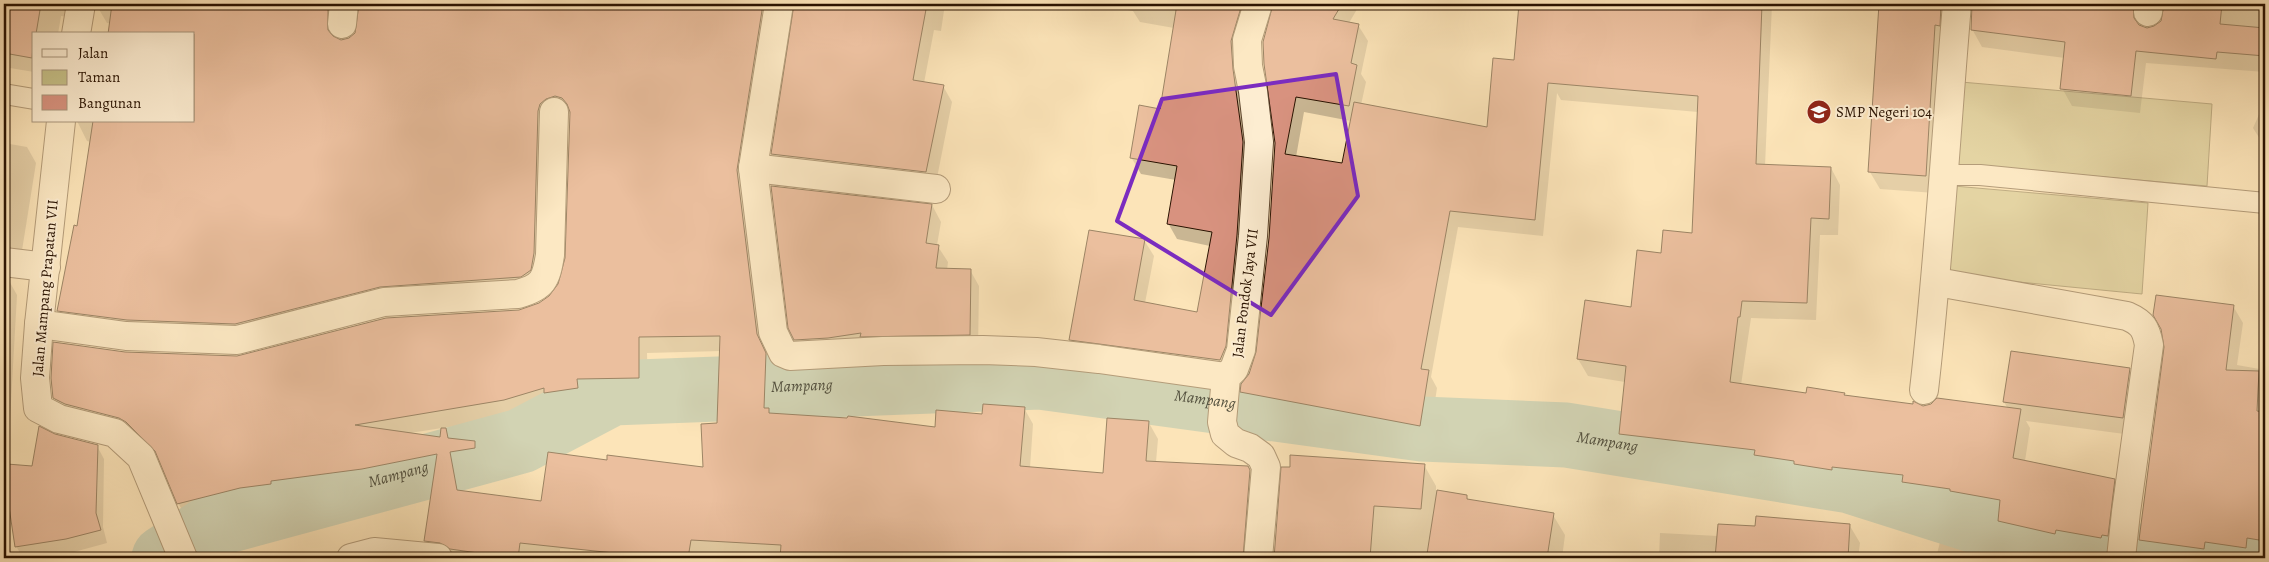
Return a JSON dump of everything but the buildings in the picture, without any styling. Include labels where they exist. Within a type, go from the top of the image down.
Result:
[{"type":"street","points":[[76,32],[81,4]]},
{"type":"street","points":[[780,4],[753,168],[773,332],[783,353],[790,356],[884,351],[992,350],[1099,359],[1225,384]]},
{"type":"street","name":"Jalan Pondok Jaya VII","points":[[1258,4],[1247,40],[1248,66],[1253,91],[1258,142],[1253,236],[1240,350],[1234,369],[1225,384],[1222,422],[1224,434],[1236,443],[1250,448],[1261,456],[1266,467],[1258,558]]},
{"type":"street","points":[[1924,390],[1937,282],[1942,175],[1956,4]]},
{"type":"street","points":[[39,324],[126,336],[237,340],[384,302],[518,294],[536,289],[547,275],[550,255],[554,112]]},
{"type":"street","name":"Jalan Mampang Prapatan VII","points":[[61,122],[39,324],[35,378],[38,408],[59,419],[115,433],[140,457],[183,558]]},
{"type":"street","points":[[753,168],[936,189]]},
{"type":"street","points":[[4,262],[46,267]]},
{"type":"street","points":[[1937,282],[2128,316],[2143,325],[2147,331],[2149,345],[2121,556]]},
{"type":"street","points":[[351,558],[374,552],[438,558]]},
{"type":"lane","points":[[4,94],[32,99]]},
{"type":"lane","points":[[1942,175],[1980,175],[2265,203]]},
{"type":"highlighted area","points":[[1336,74],[1358,196],[1271,315],[1117,221],[1162,99]]},
{"type":"green space","points":[[1961,82],[2212,104],[2207,186],[1955,164]]},
{"type":"green space","points":[[1954,186],[2148,203],[2142,294],[1947,275]]},
{"type":"waterway","name":"Mampang","points":[[164,558],[216,524],[521,441],[612,393],[1040,377],[1422,429],[1566,435],[1850,481],[2090,557],[2265,554]]},
{"type":"place","name":"SMP Negeri 104","points":[[1819,112]]}]
